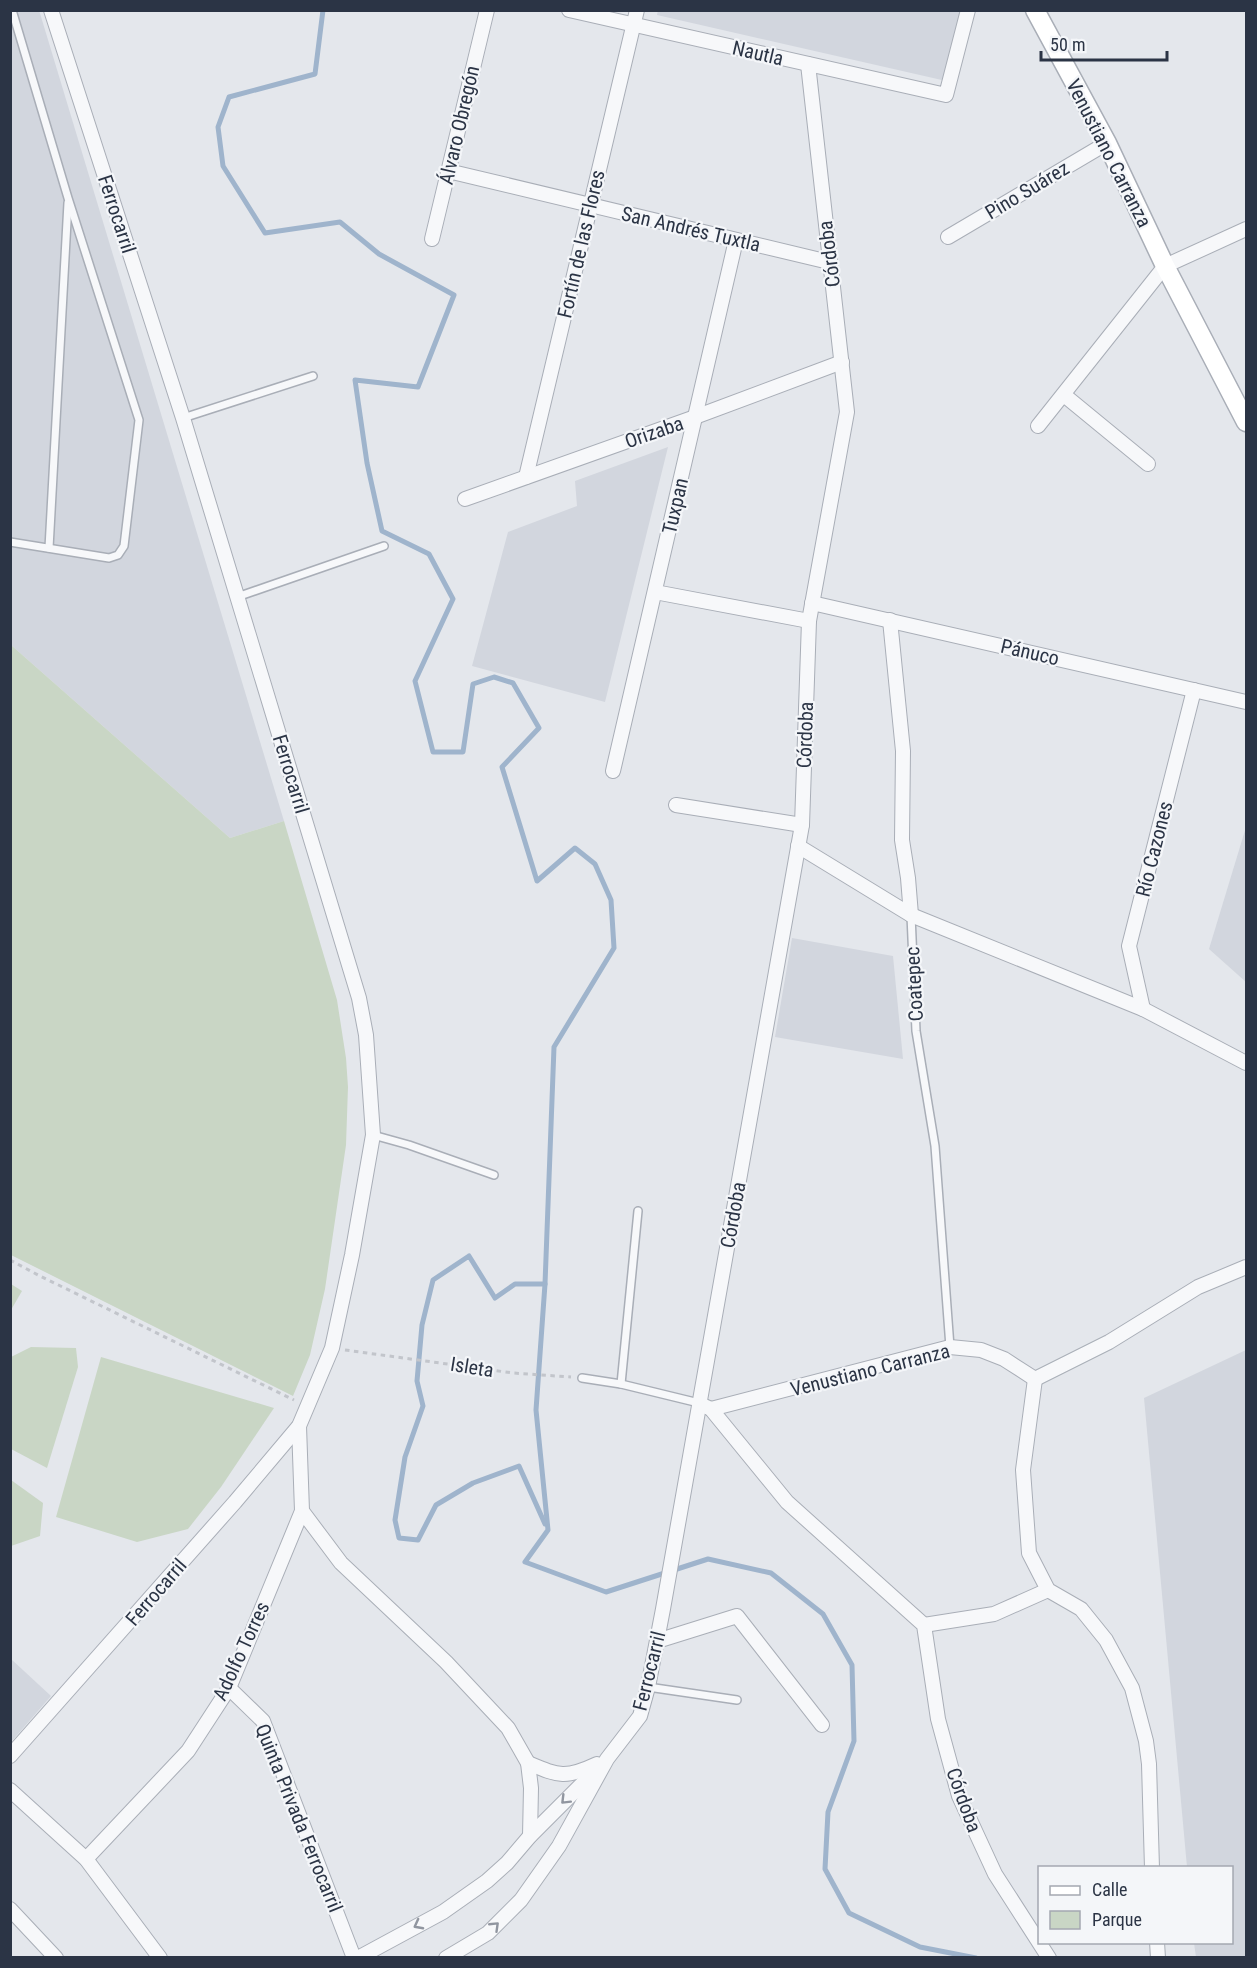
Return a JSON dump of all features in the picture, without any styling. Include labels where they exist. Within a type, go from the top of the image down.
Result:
[{"type":"main road","name":"Venustiano Carranza","points":[[1035,10],[1107,143],[1165,266],[1246,423]]},
{"type":"street","name":"Ferrocarril","points":[[10,1756],[235,1502],[299,1426],[332,1348],[352,1255],[373,1135],[366,1035],[358,999],[183,418],[51,10]]},
{"type":"street","name":"Álvaro Obregón","points":[[432,239],[487,10]]},
{"type":"street","name":"Nautla","points":[[569,10],[946,95],[968,10]]},
{"type":"street","name":"Fortín de las Flores","points":[[526,477],[637,10]]},
{"type":"street","name":"Córdoba","points":[[680,1514],[706,1406],[802,825],[808,621],[848,412],[808,64]]},
{"type":"street","name":"Pino Suárez","points":[[948,237],[1107,143]]},
{"type":"street","name":"San Andrés Tuxtla","points":[[448,171],[830,262]]},
{"type":"street","points":[[1038,426],[1165,266],[1246,229]]},
{"type":"street","name":"Tuxpan","points":[[613,771],[736,240]]},
{"type":"street","name":"Orizaba","points":[[465,499],[842,362]]},
{"type":"street","points":[[1064,394],[1148,464]]},
{"type":"street","points":[[655,592],[808,621]]},
{"type":"street","name":"Pánuco","points":[[812,603],[1246,702]]},
{"type":"street","name":"Coatepec","points":[[890,620],[903,751],[902,840],[911,915]]},
{"type":"street","name":"Río Cazones","points":[[1143,1009],[1129,946],[1194,690]]},
{"type":"street","points":[[676,805],[802,825]]},
{"type":"street","points":[[798,846],[911,915],[1143,1009],[1246,1063]]},
{"type":"street","points":[[1152,1866],[1149,1764],[1146,1741],[1132,1688],[1106,1640],[1081,1609],[1048,1590],[1029,1553],[1023,1470],[1035,1379],[1108,1342],[1198,1287],[1246,1267]]},
{"type":"street","name":"Venustiano Carranza","points":[[706,1406],[950,1347],[981,1350],[1004,1359],[1035,1379]]},
{"type":"street","points":[[706,1406],[787,1502],[924,1625],[994,1614],[1048,1590]]},
{"type":"street","name":"Ferrocarril","points":[[299,1426],[302,1511]]},
{"type":"street","points":[[302,1511],[341,1563],[446,1662],[508,1728],[528,1762],[531,1797],[530,1836]]},
{"type":"street","name":"Adolfo Torres","points":[[86,1859],[188,1751],[229,1688],[302,1511]]},
{"type":"street","name":"Ferrocarril","points":[[446,1958],[488,1933],[521,1900],[559,1846],[607,1760],[640,1716],[648,1688],[680,1514]]},
{"type":"street","points":[[657,1641],[738,1616],[822,1725]]},
{"type":"street","name":"Córdoba","points":[[924,1625],[938,1719],[959,1796],[995,1874],[1038,1941]]},
{"type":"street","name":"Quinta Privada Ferrocarril","points":[[229,1688],[263,1721],[356,1958]]},
{"type":"street","name":"Ferrocarril","points":[[528,1762],[555,1774],[576,1774],[607,1760]]},
{"type":"street","name":"Ferrocarril","points":[[356,1958],[443,1912],[487,1881],[607,1760]]},
{"type":"street","points":[[10,1790],[86,1859],[160,1958]]},
{"type":"street","points":[[10,1909],[56,1958]]},
{"type":"street","name":"Córdoba","points":[[1040,1944],[1049,1958]]},
{"type":"lane","points":[[10,542],[109,558],[118,555],[124,546],[139,420],[68,198],[12,10]]},
{"type":"lane","points":[[49,548],[68,198]]},
{"type":"lane","points":[[183,418],[313,375]]},
{"type":"lane","points":[[237,597],[384,546]]},
{"type":"lane","name":"Coatepec","points":[[911,915],[916,1031],[935,1146],[950,1347]]},
{"type":"lane","points":[[373,1135],[409,1145],[494,1175]]},
{"type":"lane","points":[[621,1383],[638,1211]]},
{"type":"lane","points":[[582,1378],[621,1383],[706,1406]]},
{"type":"lane","points":[[648,1688],[737,1700]]},
{"type":"path","points":[[10,1260],[307,1407]]},
{"type":"path","name":"Isleta","points":[[332,1348],[513,1373],[582,1378]]},
{"type":"shaded area","points":[[39,10],[284,821],[230,838],[11,645],[10,11]]},
{"type":"shaded area","points":[[658,10],[974,11],[955,83],[657,15]]},
{"type":"shaded area","points":[[668,447],[605,702],[472,666],[508,532],[577,506],[575,481]]},
{"type":"shaded area","points":[[1246,827],[1246,982],[1209,949]]},
{"type":"shaded area","points":[[792,938],[893,956],[903,1059],[775,1037]]},
{"type":"shaded area","points":[[1246,1350],[1246,1957],[1196,1957],[1194,1944],[1233,1944],[1233,1866],[1187,1866],[1144,1398]]},
{"type":"shaded area","points":[[11,1659],[51,1696],[11,1742]]},
{"type":"green space","points":[[11,645],[230,838],[284,821],[337,1000],[348,1087],[346,1145],[325,1289],[310,1355],[293,1396],[11,1255]]},
{"type":"green space","points":[[11,1284],[22,1291],[11,1310]]},
{"type":"green space","points":[[31,1347],[76,1348],[78,1367],[47,1468],[11,1449],[11,1357]]},
{"type":"green space","points":[[101,1357],[274,1408],[221,1487],[188,1529],[137,1542],[56,1517]]},
{"type":"green space","points":[[11,1480],[43,1503],[40,1536],[11,1546]]},
{"type":"waterway","points":[[323,10],[315,74],[229,97],[218,127],[223,166],[265,233],[340,222],[379,254],[454,295],[418,387],[355,380],[367,463],[382,531],[429,554],[453,599],[415,681],[433,752],[463,752],[473,684],[494,677],[513,683],[539,728],[502,767],[537,881],[575,848],[595,864],[611,900],[614,948],[554,1047],[545,1284],[536,1410],[548,1530],[525,1562],[606,1592],[708,1559],[771,1573],[823,1614],[852,1665],[854,1741],[828,1812],[825,1869],[849,1913],[920,1947],[976,1958]]},
{"type":"waterway","points":[[545,1284],[515,1284],[495,1298],[469,1256],[433,1280],[422,1325],[417,1381],[423,1406],[405,1457],[395,1520],[399,1538],[418,1540],[436,1505],[473,1483],[519,1466],[545,1524]]}]
